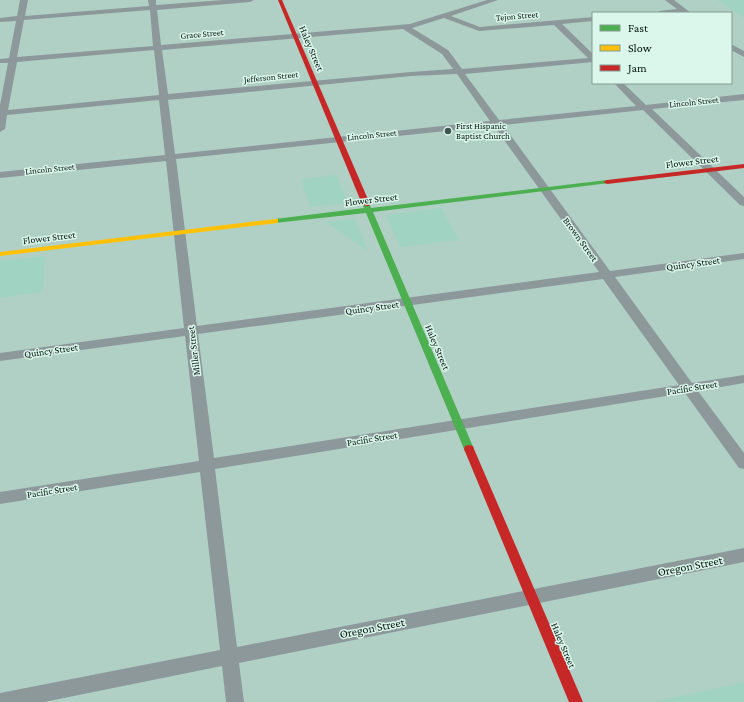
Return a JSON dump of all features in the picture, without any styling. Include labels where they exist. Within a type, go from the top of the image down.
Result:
[{"type":"main road","name":"Haley Street","points":[[280,0],[576,702]]},
{"type":"main road","name":"Flower Street","points":[[0,254],[744,166]]},
{"type":"street","points":[[0,128],[1,113],[24,0]]},
{"type":"street","points":[[0,20],[152,4],[250,0]]},
{"type":"street","name":"Grace Street","points":[[0,61],[405,27],[494,0]]},
{"type":"street","points":[[670,0],[685,12]]},
{"type":"street","name":"Miller Street","points":[[152,4],[235,702]]},
{"type":"street","name":"Tejon Street","points":[[445,16],[479,29],[592,19]]},
{"type":"street","points":[[557,23],[592,58]]},
{"type":"street","name":"Brown Street","points":[[405,27],[445,52],[457,71],[545,189],[744,464]]},
{"type":"street","points":[[732,47],[744,46]]},
{"type":"street","points":[[732,47],[744,56]]},
{"type":"street","name":"Jefferson Street","points":[[1,113],[164,99],[314,83],[457,71],[493,70],[592,59]]},
{"type":"street","points":[[619,84],[744,203]]},
{"type":"street","name":"Lincoln Street","points":[[0,174],[744,97]]},
{"type":"street","name":"Quincy Street","points":[[0,357],[744,256]]},
{"type":"street","name":"Pacific Street","points":[[0,498],[744,379]]},
{"type":"street","name":"Oregon Street","points":[[0,702],[744,555]]},
{"type":"shaded area","points":[[717,0],[744,0],[744,18]]},
{"type":"shaded area","points":[[337,175],[348,203],[310,207],[301,179]]},
{"type":"shaded area","points":[[441,208],[459,240],[400,247],[386,215]]},
{"type":"shaded area","points":[[355,219],[359,229],[368,251],[326,222]]},
{"type":"shaded area","points":[[45,256],[43,292],[0,298],[0,261]]},
{"type":"shaded area","points":[[744,682],[744,702],[654,702]]},
{"type":"traffic: fast","points":[[275,221],[607,182]]},
{"type":"traffic: fast","points":[[366,204],[469,449]]},
{"type":"traffic: slow","points":[[0,254],[275,221]]},
{"type":"traffic: jam","points":[[280,0],[366,204]]},
{"type":"traffic: jam","points":[[607,182],[744,166]]},
{"type":"traffic: jam","points":[[469,449],[576,702]]},
{"type":"place","name":"First Hispanic Baptist Church","points":[[448,131]]}]
